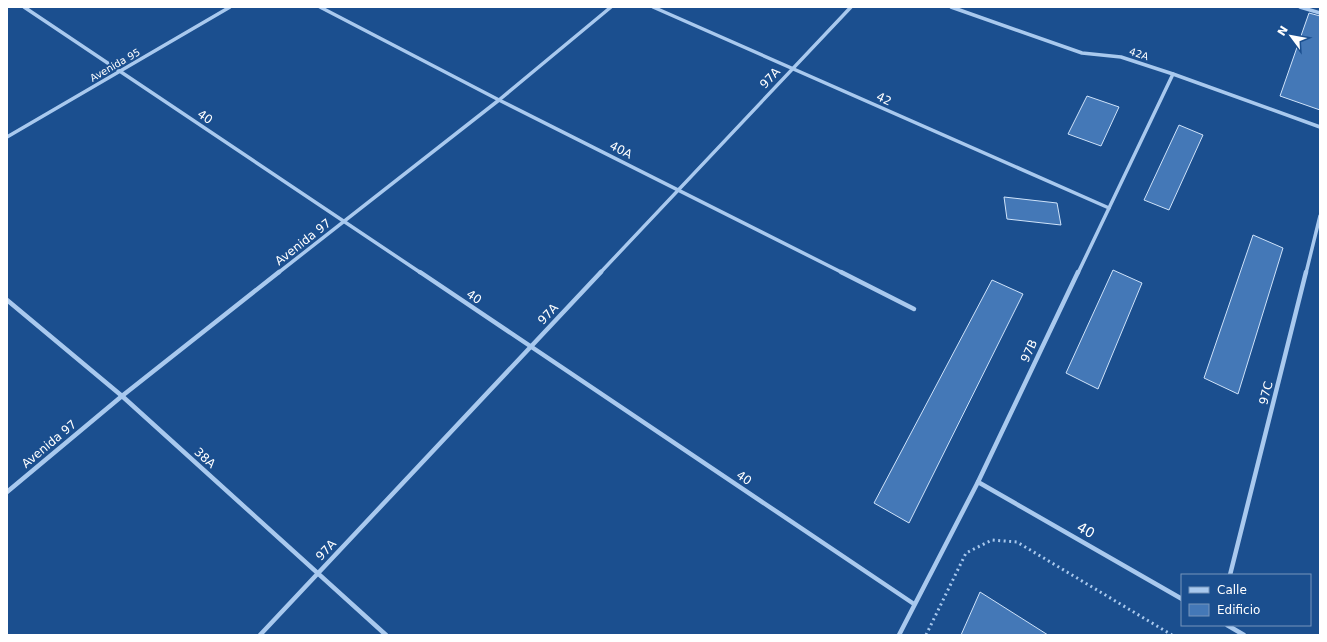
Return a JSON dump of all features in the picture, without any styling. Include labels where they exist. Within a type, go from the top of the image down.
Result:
[{"type":"street","name":"40","points":[[24,7],[914,604]]},
{"type":"street","name":"Avenida 95","points":[[7,137],[230,7]]},
{"type":"street","name":"40A","points":[[320,7],[499,100],[914,309]]},
{"type":"street","name":"Avenida 97","points":[[7,492],[122,396],[499,100],[611,7]]},
{"type":"street","name":"42","points":[[653,7],[1109,208]]},
{"type":"street","name":"97A","points":[[260,635],[851,7]]},
{"type":"street","name":"42A","points":[[951,7],[1082,53],[1121,57],[1173,74],[1320,127]]},
{"type":"street","points":[[1300,7],[1320,13]]},
{"type":"street","points":[[1314,11],[1316,7]]},
{"type":"street","name":"97B","points":[[899,635],[978,482],[1173,74]]},
{"type":"street","name":"97C","points":[[1230,574],[1320,216]]},
{"type":"street","name":"38A","points":[[7,300],[122,396],[386,635]]},
{"type":"street","name":"40","points":[[978,482],[1181,598]]},
{"type":"street","points":[[1229,626],[1244,635]]},
{"type":"path","points":[[926,635],[966,553],[992,540],[1017,542],[1172,635]]},
{"type":"building","points":[[1309,13],[1320,16],[1320,110],[1280,96]]},
{"type":"building","points":[[1087,96],[1119,107],[1101,146],[1068,134]]},
{"type":"building","points":[[1179,125],[1203,135],[1169,210],[1144,200]]},
{"type":"building","points":[[1004,197],[1057,203],[1061,225],[1007,219]]},
{"type":"building","points":[[1253,235],[1283,248],[1238,394],[1204,378]]},
{"type":"building","points":[[1113,270],[1142,283],[1098,389],[1066,373]]},
{"type":"building","points":[[992,280],[1023,294],[909,523],[874,503]]},
{"type":"building","points":[[980,592],[1048,635],[961,635]]}]
